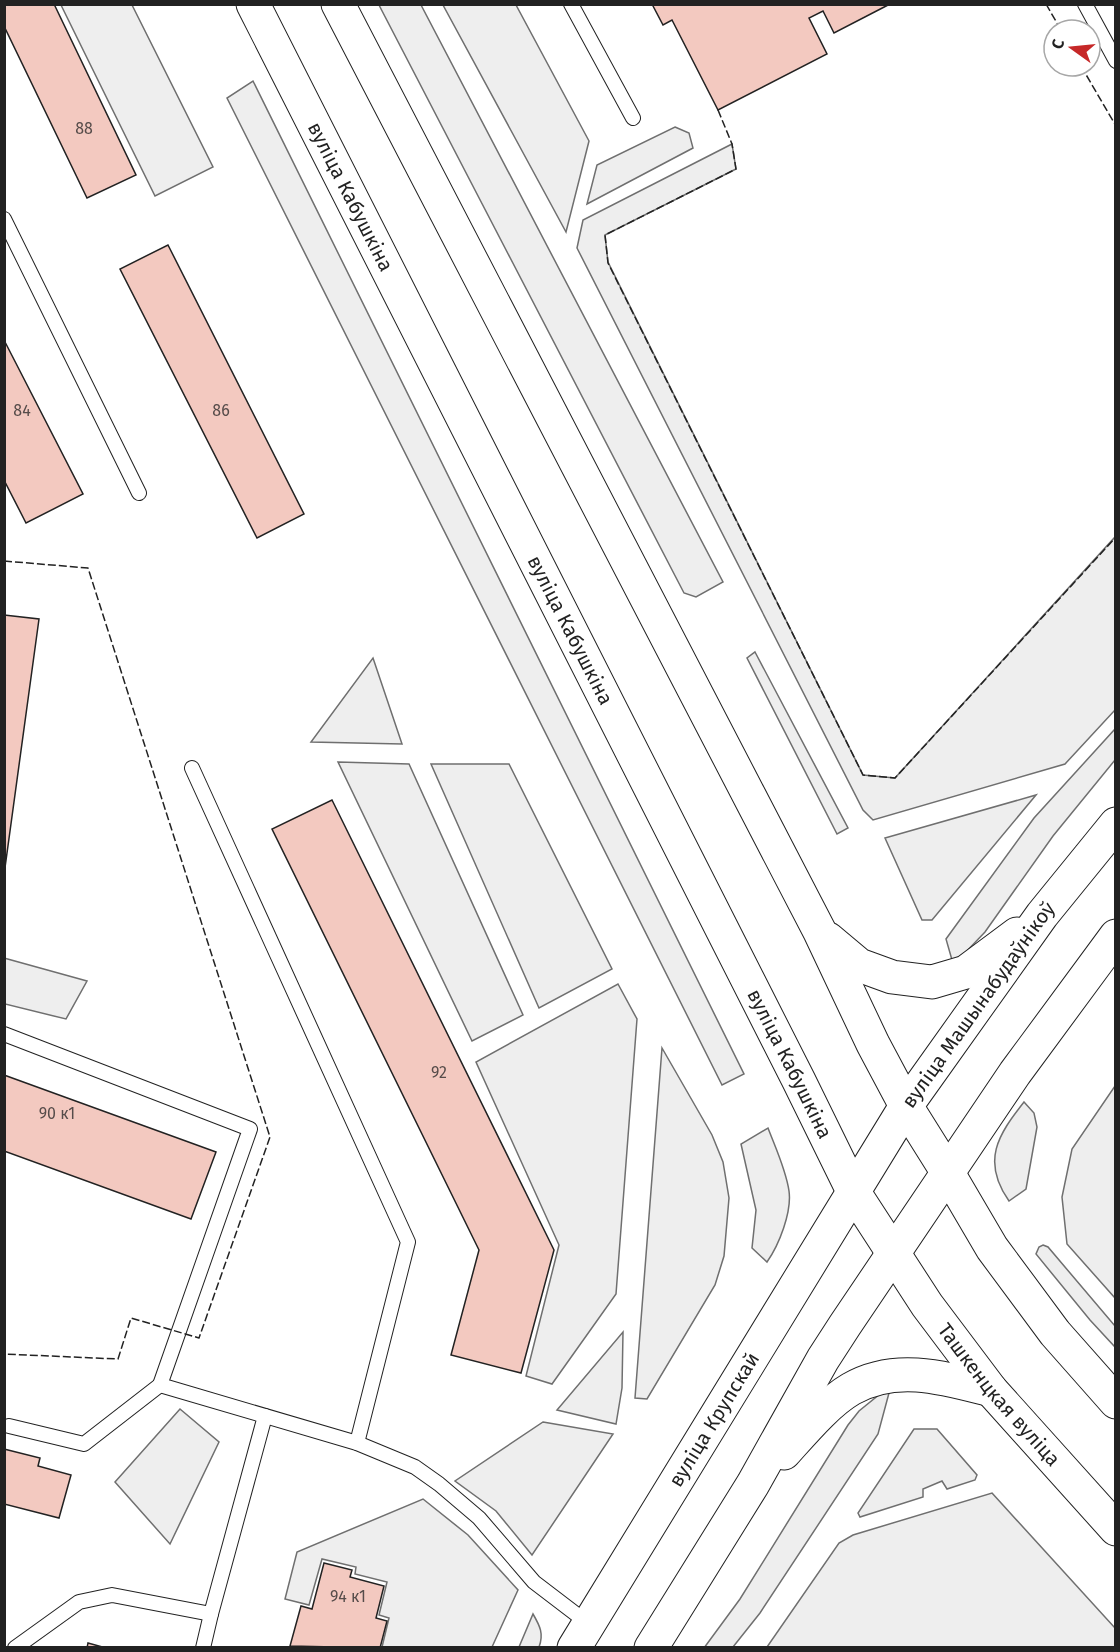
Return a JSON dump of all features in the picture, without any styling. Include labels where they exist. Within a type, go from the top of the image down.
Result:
[{"type":"main road","name":"вуліца Кабушкіна","points":[[253,4],[853,1191],[892,1253]]},
{"type":"main road","points":[[338,4],[820,932],[873,1044],[906,1106],[992,1248],[1055,1333],[1116,1402]]},
{"type":"main road","name":"вуліца Машынабудаўнікоў","points":[[853,1191],[906,1106],[1042,915],[1116,824]]},
{"type":"main road","points":[[820,932],[859,965],[892,977],[932,982],[966,972],[1042,915]]},
{"type":"main road","points":[[651,1647],[753,1484],[823,1359],[892,1253],[1015,1073],[1116,936]]},
{"type":"main road","name":"вуліца Крупскай","points":[[582,1636],[853,1191]]},
{"type":"main road","name":"Ташкенцкая вуліца","points":[[892,1253],[927,1305],[992,1390],[1116,1530]]},
{"type":"main road","points":[[753,1484],[823,1412],[850,1389],[876,1378],[895,1374],[919,1374],[944,1377],[992,1390]]},
{"type":"lane","points":[[571,4],[633,118]]},
{"type":"lane","points":[[1085,4],[1116,61]]},
{"type":"lane","points":[[4,219],[139,493]]},
{"type":"lane","points":[[192,768],[408,1242],[357,1443]]},
{"type":"lane","points":[[4,1034],[250,1129],[160,1385],[84,1444],[9,1426]]},
{"type":"lane","points":[[160,1385],[357,1443],[415,1467],[440,1484],[479,1518],[582,1636]]},
{"type":"lane","points":[[202,1647],[265,1416]]},
{"type":"lane","points":[[15,1647],[79,1602],[112,1595],[211,1614]]},
{"type":"shaded area","points":[[61,5],[132,5],[213,167],[155,196]]},
{"type":"shaded area","points":[[379,5],[421,5],[723,582],[696,597],[684,593]]},
{"type":"shaded area","points":[[443,5],[516,5],[589,141],[566,232]]},
{"type":"shaded area","points":[[253,81],[744,1074],[722,1085],[227,98]]},
{"type":"shaded area","points":[[675,127],[689,133],[693,148],[587,204],[597,165]]},
{"type":"shaded area","points":[[732,144],[736,169],[605,235],[608,262],[863,775],[895,778],[1115,537],[1115,710],[1065,764],[873,820],[863,810],[577,248],[583,220]]},
{"type":"shaded area","points":[[755,652],[848,828],[837,834],[747,658]]},
{"type":"shaded area","points":[[373,658],[402,744],[311,742]]},
{"type":"shaded area","points":[[1115,729],[1115,760],[1053,836],[985,932],[963,955],[952,960],[946,939],[1034,818]]},
{"type":"shaded area","points":[[338,762],[409,764],[523,1015],[472,1041]]},
{"type":"shaded area","points":[[431,764],[509,764],[612,969],[539,1008]]},
{"type":"shaded area","points":[[1036,795],[932,920],[922,920],[885,838]]},
{"type":"shaded area","points":[[4,958],[87,981],[66,1019],[5,1004]]},
{"type":"shaded area","points":[[618,984],[637,1019],[616,1294],[552,1384],[526,1376],[559,1245],[476,1062]]},
{"type":"shaded area","points":[[662,1048],[712,1135],[723,1162],[729,1198],[724,1256],[715,1285],[647,1399],[635,1398]]},
{"type":"shaded area","points":[[1115,1086],[1115,1298],[1067,1244],[1062,1197],[1072,1149]]},
{"type":"shaded area","points":[[1024,1102],[1034,1113],[1037,1127],[1026,1189],[1009,1201],[996,1173],[996,1149],[1000,1137]]},
{"type":"shaded area","points":[[768,1128],[786,1175],[789,1209],[784,1228],[767,1262],[752,1248],[756,1210],[741,1144]]},
{"type":"shaded area","points":[[1043,1245],[1048,1247],[1115,1326],[1115,1347],[1036,1254],[1039,1247]]},
{"type":"shaded area","points":[[623,1332],[622,1388],[616,1424],[557,1410]]},
{"type":"shaded area","points":[[885,1390],[889,1393],[878,1434],[760,1613],[733,1647],[704,1648],[740,1599],[848,1425],[859,1411]]},
{"type":"shaded area","points":[[180,1409],[219,1442],[170,1544],[115,1482]]},
{"type":"shaded area","points":[[543,1422],[613,1434],[532,1555],[496,1511],[455,1481]]},
{"type":"shaded area","points":[[914,1429],[937,1429],[977,1475],[975,1480],[947,1489],[942,1481],[923,1489],[923,1497],[860,1517],[858,1513]]},
{"type":"shaded area","points":[[992,1493],[1115,1628],[1115,1647],[767,1647],[839,1543],[853,1535]]},
{"type":"shaded area","points":[[423,1499],[468,1535],[518,1590],[492,1647],[382,1647],[389,1618],[379,1615],[387,1582],[355,1574],[356,1567],[322,1559],[309,1605],[285,1599],[297,1552]]},
{"type":"shaded area","points":[[533,1614],[540,1630],[539,1647],[519,1647]]},
{"type":"building","points":[[4,4],[54,4],[136,175],[87,198],[4,26]]},
{"type":"building","points":[[652,4],[890,4],[834,33],[823,11],[809,18],[827,54],[718,110],[672,20],[663,25]]},
{"type":"building","points":[[168,245],[304,514],[257,538],[120,269]]},
{"type":"building","points":[[4,340],[83,494],[26,523],[4,480]]},
{"type":"building","points":[[4,615],[39,619],[4,875]]},
{"type":"building","points":[[332,800],[554,1250],[521,1373],[451,1355],[479,1250],[272,829]]},
{"type":"building","points":[[4,1075],[216,1152],[191,1219],[4,1151]]},
{"type":"building","points":[[4,1449],[40,1458],[38,1466],[71,1475],[59,1518],[4,1504]]},
{"type":"building","points":[[324,1563],[352,1570],[350,1577],[384,1586],[376,1618],[387,1621],[380,1648],[290,1646],[301,1606],[312,1609]]},
{"type":"building","points":[[88,1643],[106,1648],[87,1648]]},
{"type":"fence","points":[[1046,4],[1054,18]]},
{"type":"fence","points":[[1088,78],[1116,126]]},
{"type":"fence","points":[[718,110],[732,144],[736,169],[605,235],[608,263],[863,775],[895,778],[1116,537]]},
{"type":"fence","points":[[4,561],[88,568],[270,1137],[199,1338],[131,1318],[118,1359],[4,1354]]}]
